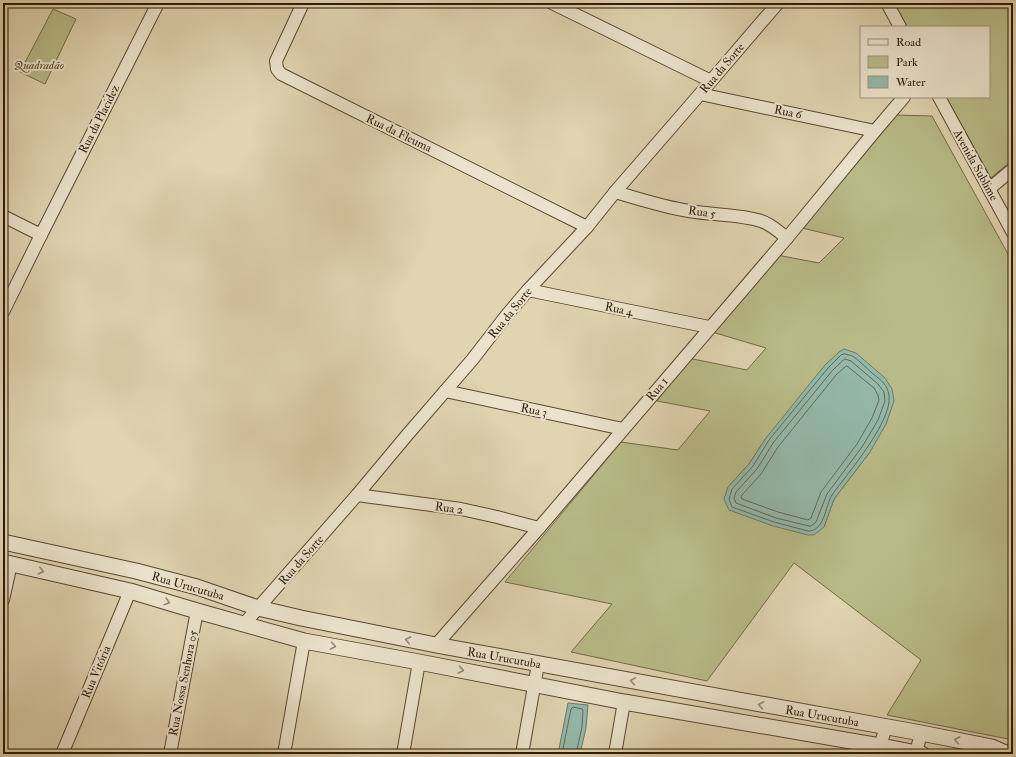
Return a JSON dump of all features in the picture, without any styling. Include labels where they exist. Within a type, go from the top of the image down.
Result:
[{"type":"street","name":"Rua da Placidez","points":[[3,312],[158,3]]},
{"type":"street","name":"Rua da Fleuma","points":[[303,3],[276,62],[277,69],[281,74],[587,227]]},
{"type":"street","points":[[552,3],[710,81]]},
{"type":"street","name":"Rua da Sorte","points":[[244,624],[357,495],[472,360],[528,290],[587,227],[615,192],[778,3]]},
{"type":"street","points":[[887,3],[899,26]]},
{"type":"street","name":"Rua 6","points":[[700,94],[875,131]]},
{"type":"street","name":"Rua 1","points":[[436,645],[539,528],[787,238],[903,98]]},
{"type":"street","name":"Avenida Sublime","points":[[939,98],[1013,233]]},
{"type":"street","points":[[989,189],[1013,169]]},
{"type":"street","name":"Rua 5","points":[[615,192],[689,211],[742,217],[762,221],[787,238]]},
{"type":"street","points":[[3,216],[41,235]]},
{"type":"street","name":"Rua 4","points":[[528,290],[710,328]]},
{"type":"street","name":"Rua 3","points":[[445,391],[623,429]]},
{"type":"street","name":"Rua 2","points":[[357,495],[461,509],[539,528]]},
{"type":"street","name":"Rua Urucutuba","points":[[3,542],[136,571],[197,587],[258,608],[301,618],[436,645],[992,747],[1008,754]]},
{"type":"street","points":[[3,600],[7,563]]},
{"type":"street","name":"Rua Urucutuba","points":[[7,563],[130,591],[304,641],[624,702],[919,753]]},
{"type":"street","name":"Rua Vitória","points":[[62,754],[130,591]]},
{"type":"street","name":"Rua Nossa Senhora 05","points":[[170,754],[197,611]]},
{"type":"street","points":[[284,754],[304,641]]},
{"type":"street","points":[[403,754],[419,662]]},
{"type":"street","points":[[522,754],[538,664]]},
{"type":"street","points":[[615,754],[624,702]]},
{"type":"street","points":[[880,746],[886,728]]},
{"type":"street","points":[[919,753],[922,734]]},
{"type":"green space","points":[[894,3],[1013,3],[1013,168],[1005,166],[991,178],[947,98],[990,98],[990,26],[906,26]]},
{"type":"green space","name":"Quadradão","points":[[53,9],[76,19],[45,84],[20,72]]},
{"type":"green space","points":[[895,115],[932,116],[1013,263],[1013,740],[887,715],[921,660],[794,563],[707,681],[571,652],[612,604],[505,582],[621,442],[678,450],[710,411],[657,401],[688,358],[747,370],[766,348],[712,332],[777,255],[819,263],[844,238],[802,228]],"holes":[[[766,438],[870,452],[834,499],[824,527],[728,487],[749,464]]]},
{"type":"water","points":[[844,349],[856,353],[885,378],[892,389],[894,401],[886,424],[870,452],[834,499],[824,527],[814,535],[808,535],[773,526],[729,510],[724,499],[728,487],[749,464],[766,438],[825,365]]},
{"type":"water","points":[[568,703],[588,705],[586,728],[580,754],[558,754]]}]
